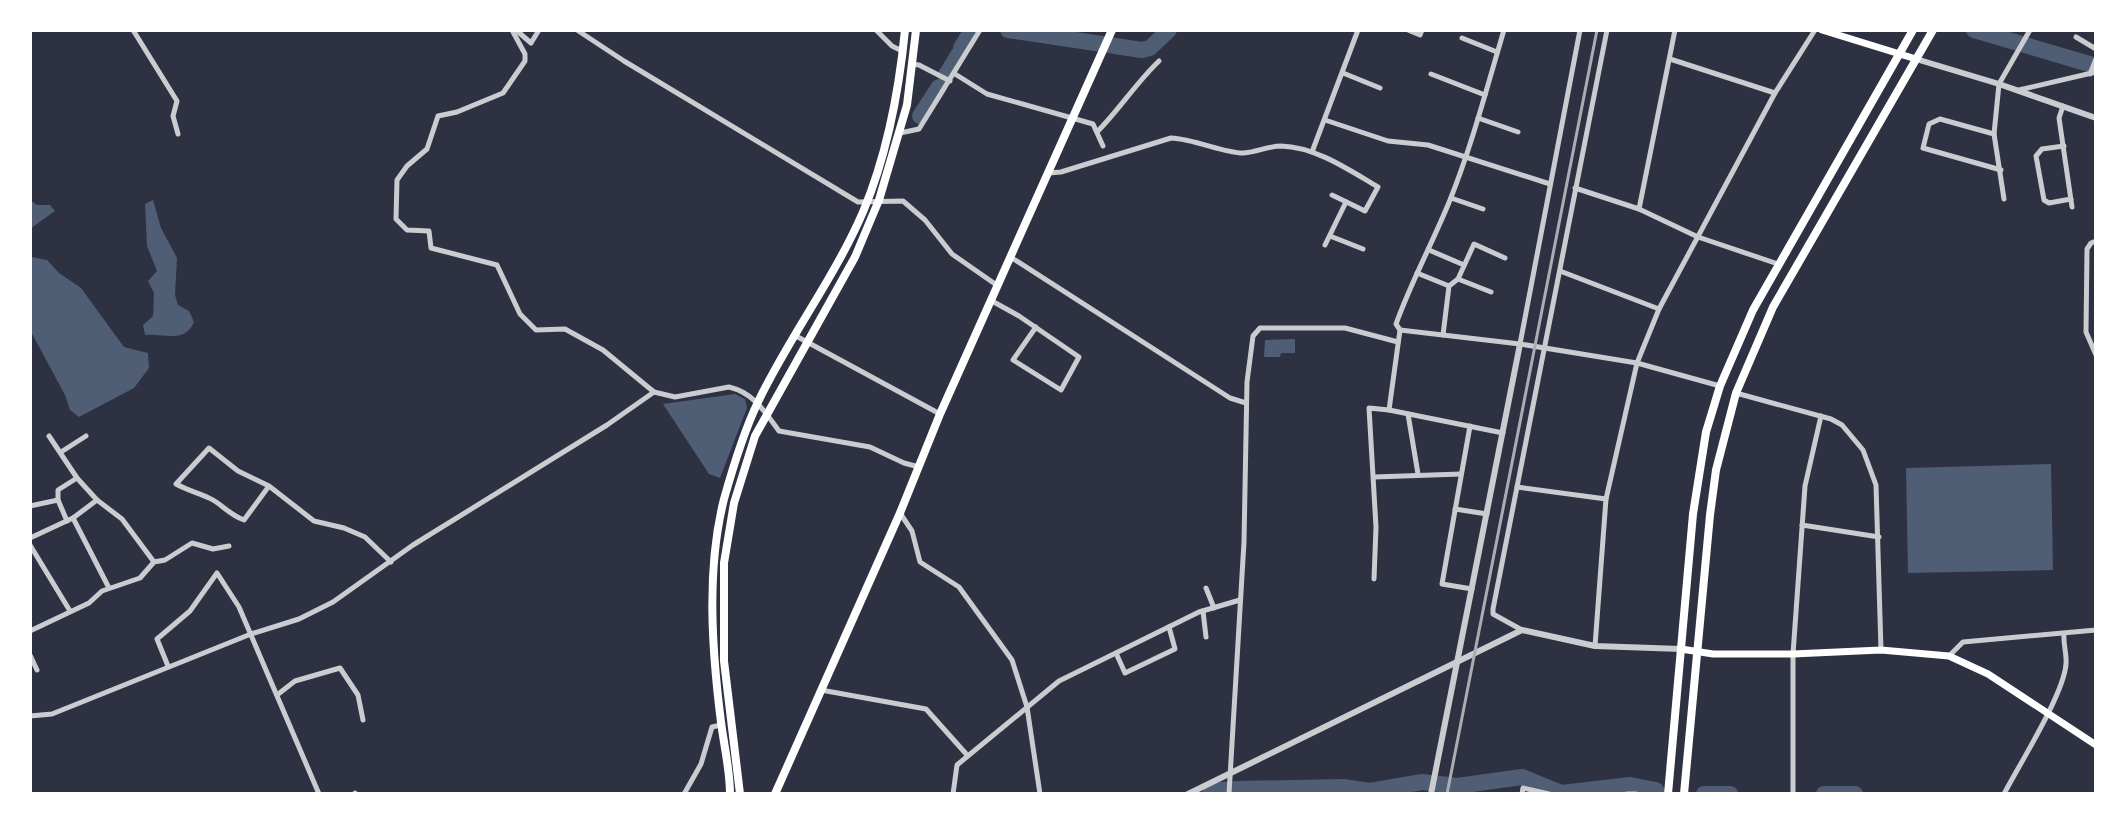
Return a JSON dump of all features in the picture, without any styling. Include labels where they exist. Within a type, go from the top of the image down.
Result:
[{"type":"main road","points":[[730,794],[714,662],[715,565],[724,502],[758,401],[827,282],[867,201],[884,152],[905,30]]},
{"type":"main road","points":[[740,794],[724,661],[724,563],[734,503],[755,436],[855,257],[879,200],[907,105],[916,30]]},
{"type":"main road","points":[[1822,30],[1916,59]]},
{"type":"main road","points":[[1668,794],[1698,478],[1706,432],[1720,386],[1753,310],[1913,30]]},
{"type":"main road","points":[[1684,794],[1716,470],[1736,393],[1773,307],[1933,30]]},
{"type":"main road","points":[[775,794],[1108,39]]},
{"type":"main road","points":[[1681,649],[1793,654],[1881,650],[1949,656],[1988,674],[2096,745]]},
{"type":"street","points":[[133,30],[177,101],[173,116],[178,134]]},
{"type":"street","points":[[514,30],[531,43],[539,30]]},
{"type":"street","points":[[514,30],[525,61],[503,93],[457,112],[438,116],[427,149],[407,166],[397,180],[396,219],[407,230],[429,231],[431,248],[497,265],[520,314],[536,330],[565,329],[603,350],[654,392],[675,397],[729,387],[758,401],[779,431],[870,447],[919,468]]},
{"type":"street","points":[[577,30],[858,202],[903,201],[925,220],[952,254],[998,287]]},
{"type":"street","points":[[876,30],[892,46],[903,51]]},
{"type":"street","points":[[900,133],[919,129],[980,30]]},
{"type":"street","points":[[1312,152],[1358,30]]},
{"type":"street","points":[[1408,30],[1420,35],[1422,30]]},
{"type":"street","points":[[1389,410],[1400,330],[1396,324],[1466,158],[1504,30]]},
{"type":"street","points":[[1431,792],[1580,30]]},
{"type":"street","points":[[1607,30],[1493,614],[1522,630],[1595,646],[1681,649]]},
{"type":"street","points":[[1639,209],[1675,30]]},
{"type":"street","points":[[1595,646],[1606,499],[1637,363],[1659,309],[1775,93],[1815,30]]},
{"type":"street","points":[[2004,199],[1994,134],[1999,84],[2030,30]]},
{"type":"street","points":[[2076,37],[2096,49]]},
{"type":"street","points":[[1462,38],[1497,52]]},
{"type":"street","points":[[1670,59],[1775,93]]},
{"type":"street","points":[[1916,59],[2096,118]]},
{"type":"street","points":[[1097,132],[1119,110],[1140,79],[1159,61]]},
{"type":"street","points":[[912,64],[950,81]]},
{"type":"street","points":[[2017,90],[2093,67]]},
{"type":"street","points":[[1343,73],[1380,88]]},
{"type":"street","points":[[955,74],[987,94],[1093,124],[1103,146]]},
{"type":"street","points":[[1431,74],[1485,95]]},
{"type":"street","points":[[2063,106],[2059,118],[2072,207]]},
{"type":"street","points":[[1478,118],[1518,132]]},
{"type":"street","points":[[1994,134],[1940,119],[1929,124],[1923,148],[2001,170]]},
{"type":"street","points":[[1325,120],[1388,141],[1428,145],[1550,184]]},
{"type":"street","points":[[1049,173],[1171,138],[1188,139],[1244,153],[1278,146],[1296,147],[1312,152],[1378,187],[1365,211],[1332,195]]},
{"type":"street","points":[[2064,146],[2042,149],[2036,156],[2044,200],[2049,203],[2071,199]]},
{"type":"street","points":[[1575,188],[1639,209],[1698,237],[1778,264]]},
{"type":"street","points":[[1451,198],[1483,209]]},
{"type":"street","points":[[1325,245],[1346,202]]},
{"type":"street","points":[[1330,236],[1363,249]]},
{"type":"street","points":[[2096,241],[2087,249],[2086,320],[2087,335],[2096,355]]},
{"type":"street","points":[[1443,335],[1449,286],[1458,279],[1474,244],[1505,258]]},
{"type":"street","points":[[1429,250],[1464,265]]},
{"type":"street","points":[[1012,258],[1230,398],[1246,403]]},
{"type":"street","points":[[1560,271],[1659,309]]},
{"type":"street","points":[[1417,273],[1449,286]]},
{"type":"street","points":[[1458,279],[1491,292]]},
{"type":"street","points":[[992,301],[1036,327],[1079,357],[1061,390],[1013,360],[1036,327]]},
{"type":"street","points":[[2086,320],[2096,318]]},
{"type":"street","points":[[1229,792],[1244,542],[1246,403],[1253,336],[1260,328],[1345,328],[1398,342]]},
{"type":"street","points":[[1400,330],[1520,344],[1637,363],[1720,386]]},
{"type":"street","points":[[796,336],[940,414]]},
{"type":"street","points":[[30,716],[52,714],[251,634],[299,619],[333,602],[654,392]]},
{"type":"street","points":[[1736,393],[1821,416],[1842,425],[1863,450],[1876,485],[1881,650]]},
{"type":"street","points":[[1374,579],[1376,527],[1369,408],[1503,433]]},
{"type":"street","points":[[1408,414],[1418,474]]},
{"type":"street","points":[[1793,794],[1793,654],[1802,525],[1805,486],[1821,416]]},
{"type":"street","points":[[1470,426],[1442,584],[1472,589]]},
{"type":"street","points":[[49,436],[77,478],[97,500],[122,519],[154,562]]},
{"type":"street","points":[[61,452],[86,436]]},
{"type":"street","points":[[269,486],[244,520],[228,514],[211,498],[176,484],[209,448],[238,471],[269,486],[314,521],[365,537],[391,562]]},
{"type":"street","points":[[1374,477],[1461,474]]},
{"type":"street","points":[[77,478],[58,490],[58,500],[109,588]]},
{"type":"street","points":[[1517,487],[1606,499]]},
{"type":"street","points":[[30,506],[58,500]]},
{"type":"street","points":[[30,538],[43,535],[70,520],[97,500]]},
{"type":"street","points":[[1455,509],[1487,514]]},
{"type":"street","points":[[900,513],[912,531],[920,562],[959,587],[1012,660],[1027,707],[1040,794]]},
{"type":"street","points":[[1802,525],[1879,537]]},
{"type":"street","points":[[30,631],[89,603],[109,588],[140,578],[154,562],[165,560],[192,543],[213,549],[229,546]]},
{"type":"street","points":[[30,545],[70,611]]},
{"type":"street","points":[[168,666],[157,639],[190,611],[217,573],[235,599],[319,794]]},
{"type":"street","points":[[1206,588],[1214,608]]},
{"type":"street","points":[[953,794],[957,765],[1059,681],[1203,611],[1240,600]]},
{"type":"street","points":[[1203,611],[1206,637]]},
{"type":"street","points":[[1116,653],[1125,673],[1175,649],[1169,627]]},
{"type":"street","points":[[1188,794],[1522,630]]},
{"type":"street","points":[[1949,656],[1963,642],[2096,630]]},
{"type":"street","points":[[2004,794],[2056,697],[2066,664],[2064,634]]},
{"type":"street","points":[[30,655],[37,670]]},
{"type":"street","points":[[277,695],[295,681],[340,668],[358,695],[363,720]]},
{"type":"street","points":[[821,690],[926,709],[968,756]]},
{"type":"street","points":[[684,794],[701,764],[712,727],[721,725]]},
{"type":"street","points":[[1522,794],[1523,788],[1549,794]]},
{"type":"street","points":[[1627,794],[1636,794]]},
{"type":"water","points":[[30,200],[37,205],[50,205],[55,211],[30,229]]},
{"type":"water","points":[[153,200],[161,228],[177,258],[175,295],[178,305],[189,311],[194,322],[190,329],[180,335],[145,335],[143,325],[153,316],[154,293],[148,281],[157,271],[147,246],[145,204]]},
{"type":"water","points":[[32,257],[47,260],[59,273],[81,288],[124,347],[148,353],[149,368],[134,388],[79,417],[70,410],[30,330]]},
{"type":"water","points":[[1295,339],[1295,353],[1264,357],[1265,340]]},
{"type":"water","points":[[735,394],[745,399],[747,408],[720,478],[709,474],[663,404]]},
{"type":"water","points":[[2051,464],[2053,570],[1908,573],[1906,468]]},
{"type":"waterway","points":[[961,48],[972,30]]},
{"type":"waterway","points":[[1008,30],[1142,50],[1150,48],[1169,30]]},
{"type":"waterway","points":[[1974,30],[2096,66]]},
{"type":"waterway","points":[[946,75],[958,55]]},
{"type":"waterway","points":[[920,116],[939,87]]},
{"type":"waterway","points":[[1210,794],[1238,789],[1343,787],[1370,791],[1422,782],[1457,786],[1522,777],[1561,793],[1630,785],[1656,790]]},
{"type":"waterway","points":[[1704,794],[1730,794]]},
{"type":"waterway","points":[[1824,794],[1855,794]]},
{"type":"railway","points":[[1447,794],[1597,30]]}]
